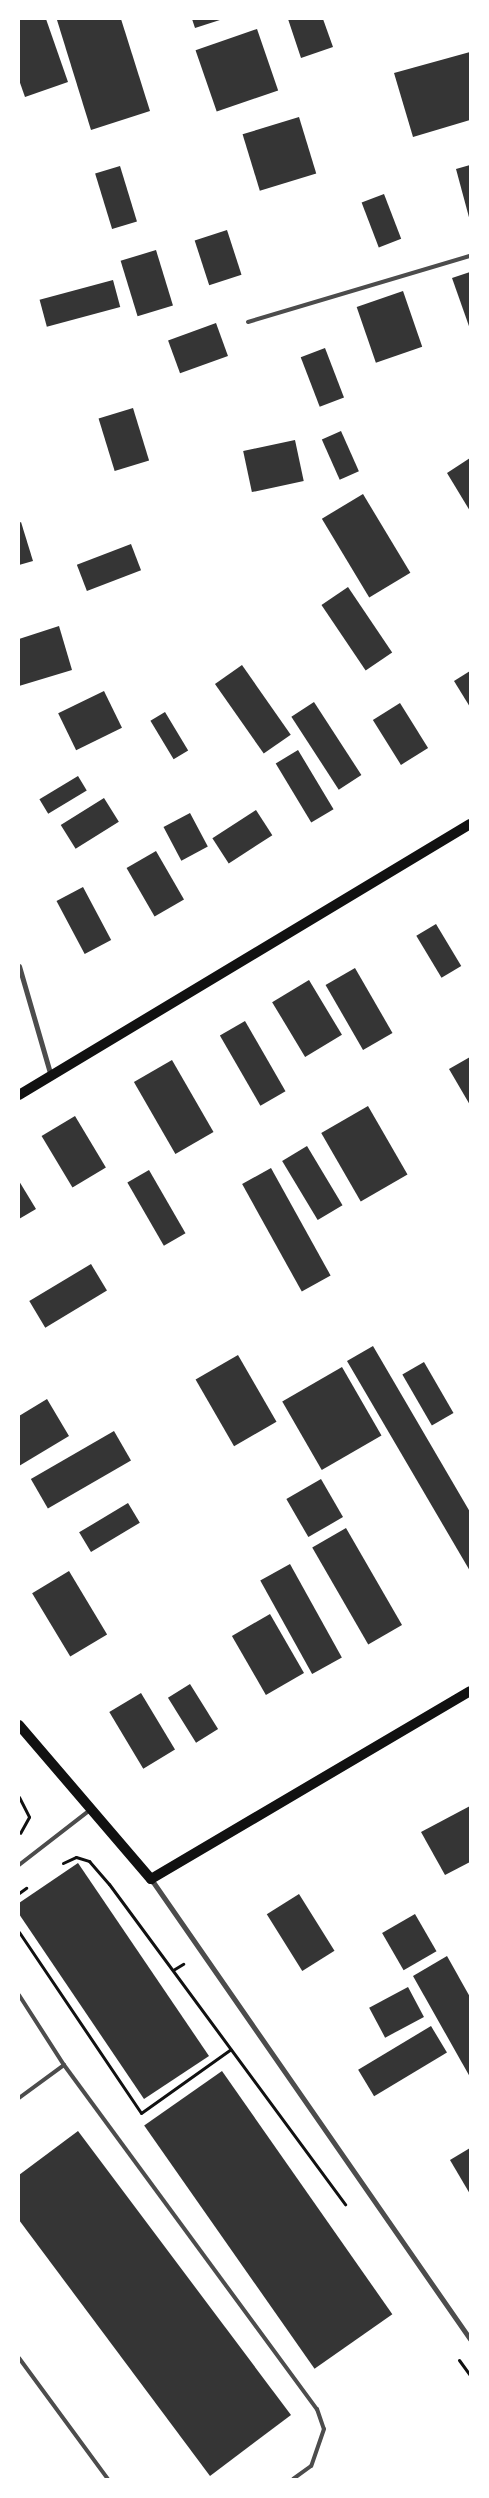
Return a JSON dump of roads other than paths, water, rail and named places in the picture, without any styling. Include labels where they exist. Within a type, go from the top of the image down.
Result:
[{"type":"main road","points":[[19,1095],[52,1077],[470,824]]},
{"type":"main road","points":[[19,1725],[151,1879],[470,1691]]},
{"type":"street","points":[[19,966],[52,1077]]},
{"type":"street","points":[[151,1879],[470,2339]]},
{"type":"lane","points":[[248,322],[470,256]]},
{"type":"lane","points":[[19,1865],[90,1810]]},
{"type":"lane","points":[[19,1995],[64,2064],[317,2409],[324,2429],[311,2466],[293,2479]]},
{"type":"lane","points":[[19,2098],[64,2064]]},
{"type":"lane","points":[[19,2358],[108,2479]]}]
